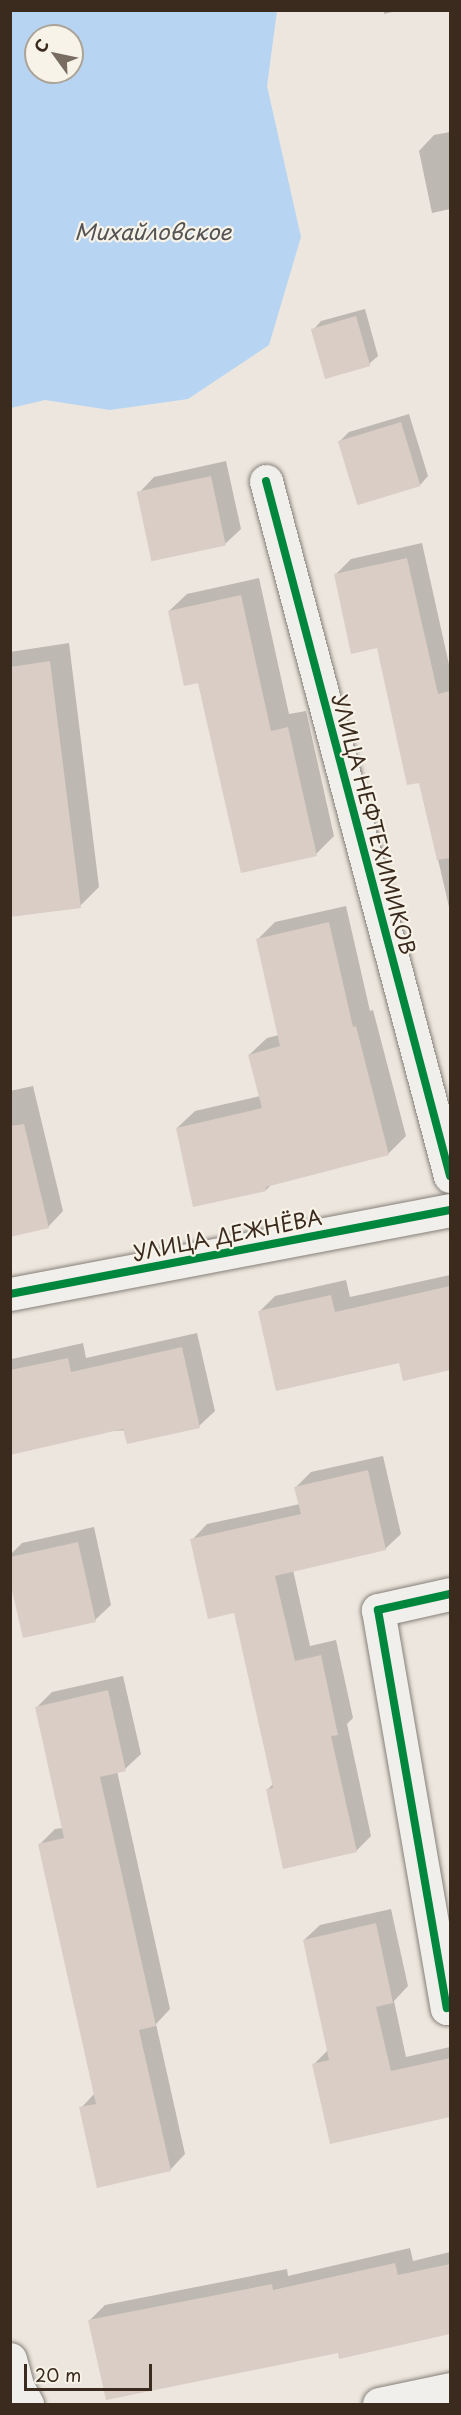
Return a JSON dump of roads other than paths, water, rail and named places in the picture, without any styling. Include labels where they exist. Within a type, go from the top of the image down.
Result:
[{"type":"street","name":"УЛИЦА НЕФТЕХИМИКОВ","points":[[266,481],[450,1176]]},
{"type":"street","name":"УЛИЦА ДЕЖНЁВА","points":[[10,1294],[450,1210]]},
{"type":"street","points":[[450,1594],[378,1610],[447,2008],[450,2007]]},
{"type":"street","points":[[10,2360],[17,2386],[27,2404]]},
{"type":"street","points":[[379,2404],[450,2389]]},
{"type":"water","name":"Михайловское","points":[[11,10],[277,11],[267,86],[301,237],[269,345],[188,399],[110,410],[45,400],[11,408]]}]
